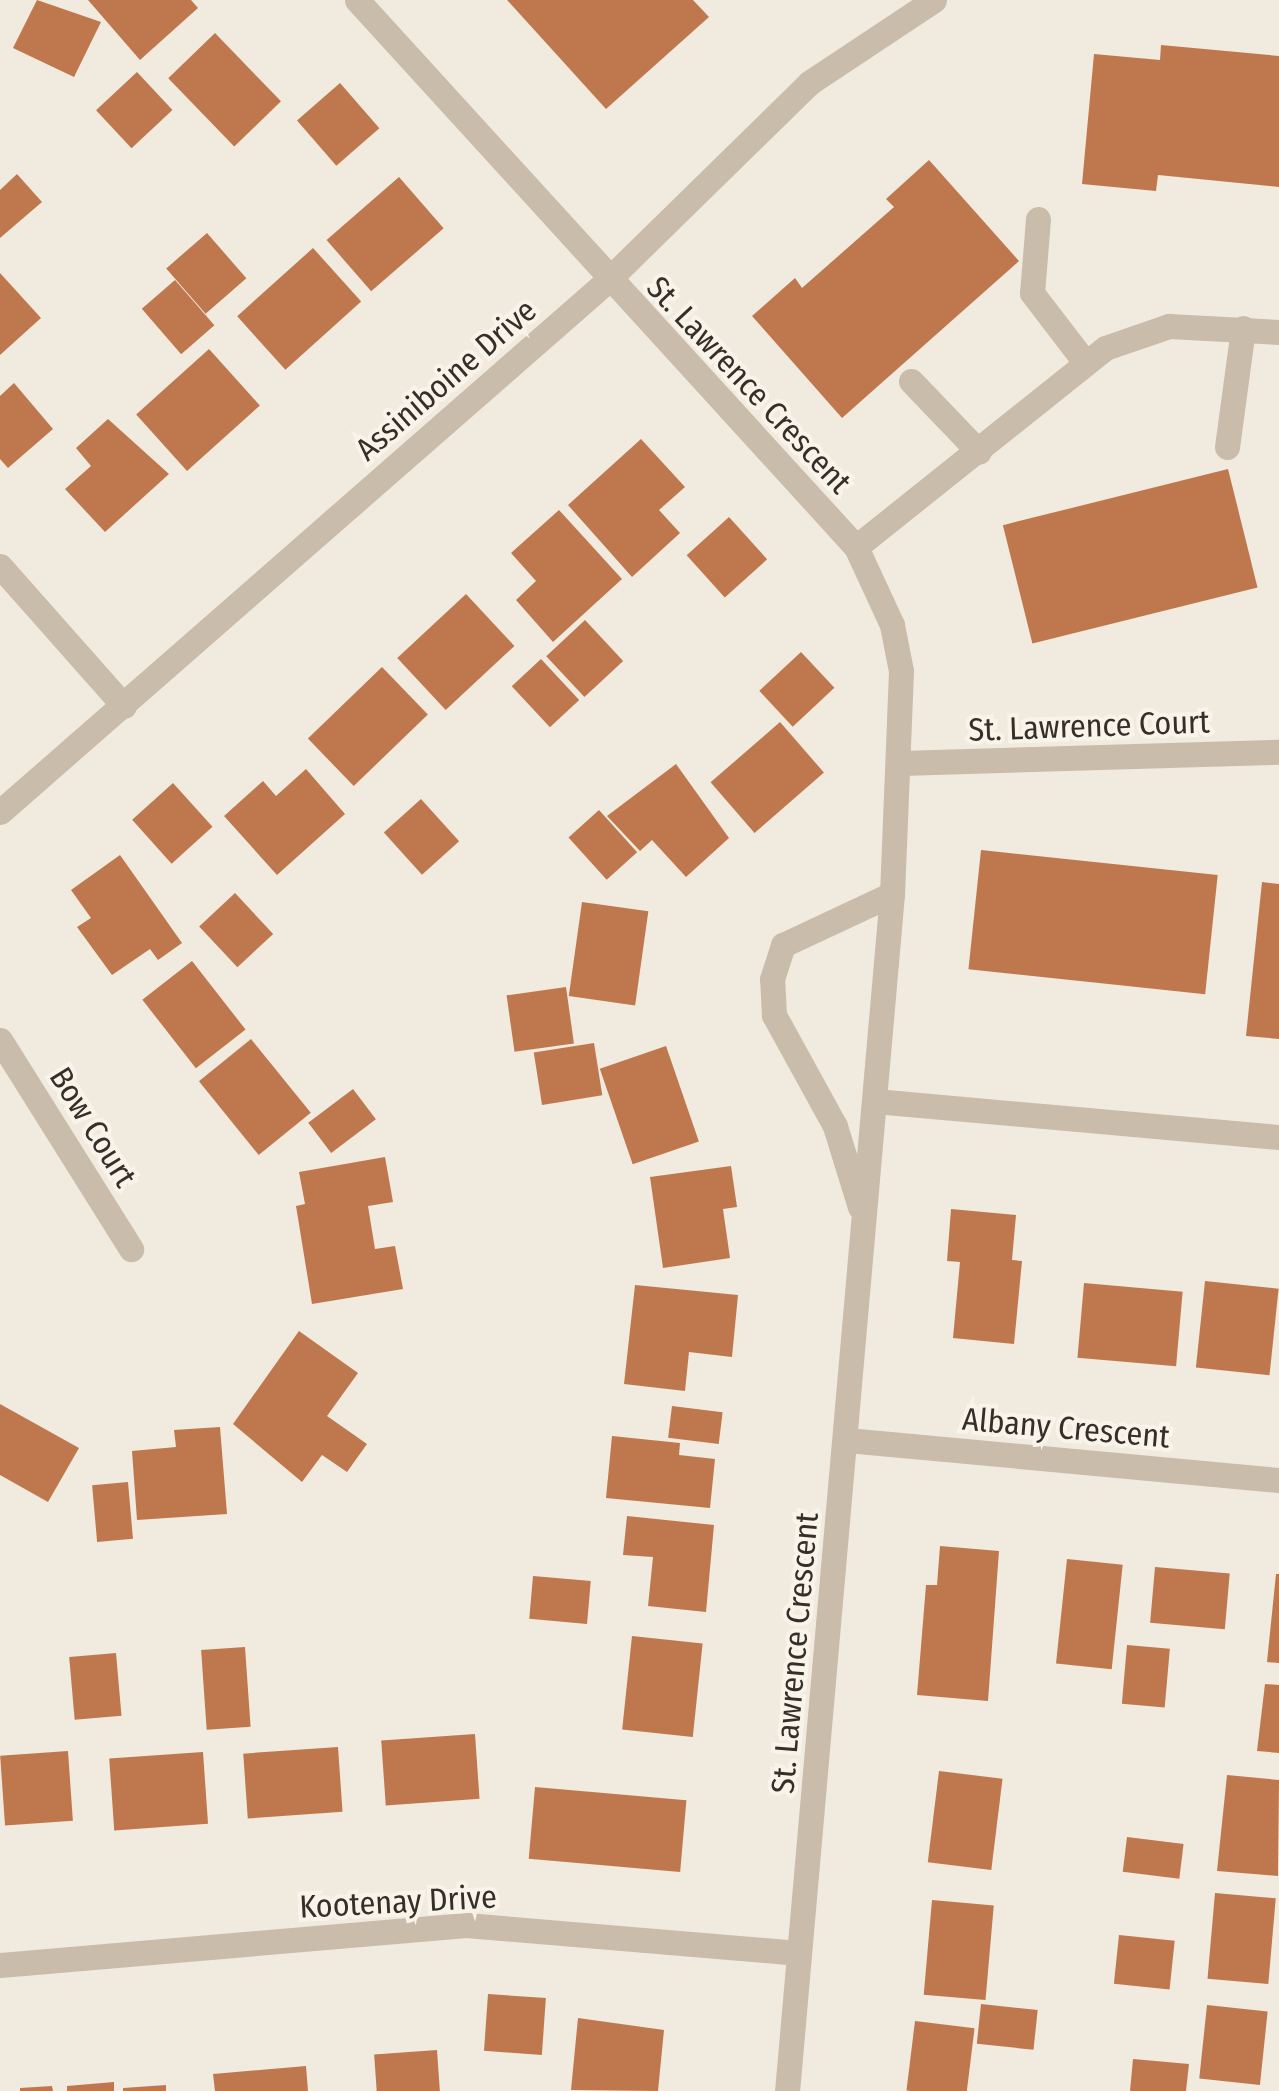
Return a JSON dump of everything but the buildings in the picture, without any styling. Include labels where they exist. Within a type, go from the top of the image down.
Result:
[{"type":"street","name":"St. Lawrence Crescent","points":[[357,0],[607,282],[856,547],[895,640],[901,764],[892,894],[847,1440],[786,2091]]},
{"type":"street","name":"Assiniboine Drive","points":[[0,812],[607,282],[808,83],[934,0]]},
{"type":"street","points":[[1038,220],[1032,293],[1085,362]]},
{"type":"street","points":[[856,547],[979,452],[1085,362],[1170,326],[1279,332]]},
{"type":"street","points":[[1227,447],[1243,328]]},
{"type":"street","points":[[910,381],[979,452]]},
{"type":"street","points":[[0,566],[124,706]]},
{"type":"street","name":"St. Lawrence Court","points":[[901,764],[1279,752]]},
{"type":"street","name":"St. Lawrence Crescent","points":[[864,1220],[835,1126],[774,1015],[772,979],[783,946],[892,894]]},
{"type":"street","name":"Bow Court","points":[[0,1040],[131,1249]]},
{"type":"street","points":[[875,1101],[1279,1136]]},
{"type":"street","name":"Albany Crescent","points":[[847,1440],[1279,1480]]},
{"type":"street","name":"Kootenay Drive","points":[[0,1965],[466,1925],[799,1954]]}]
